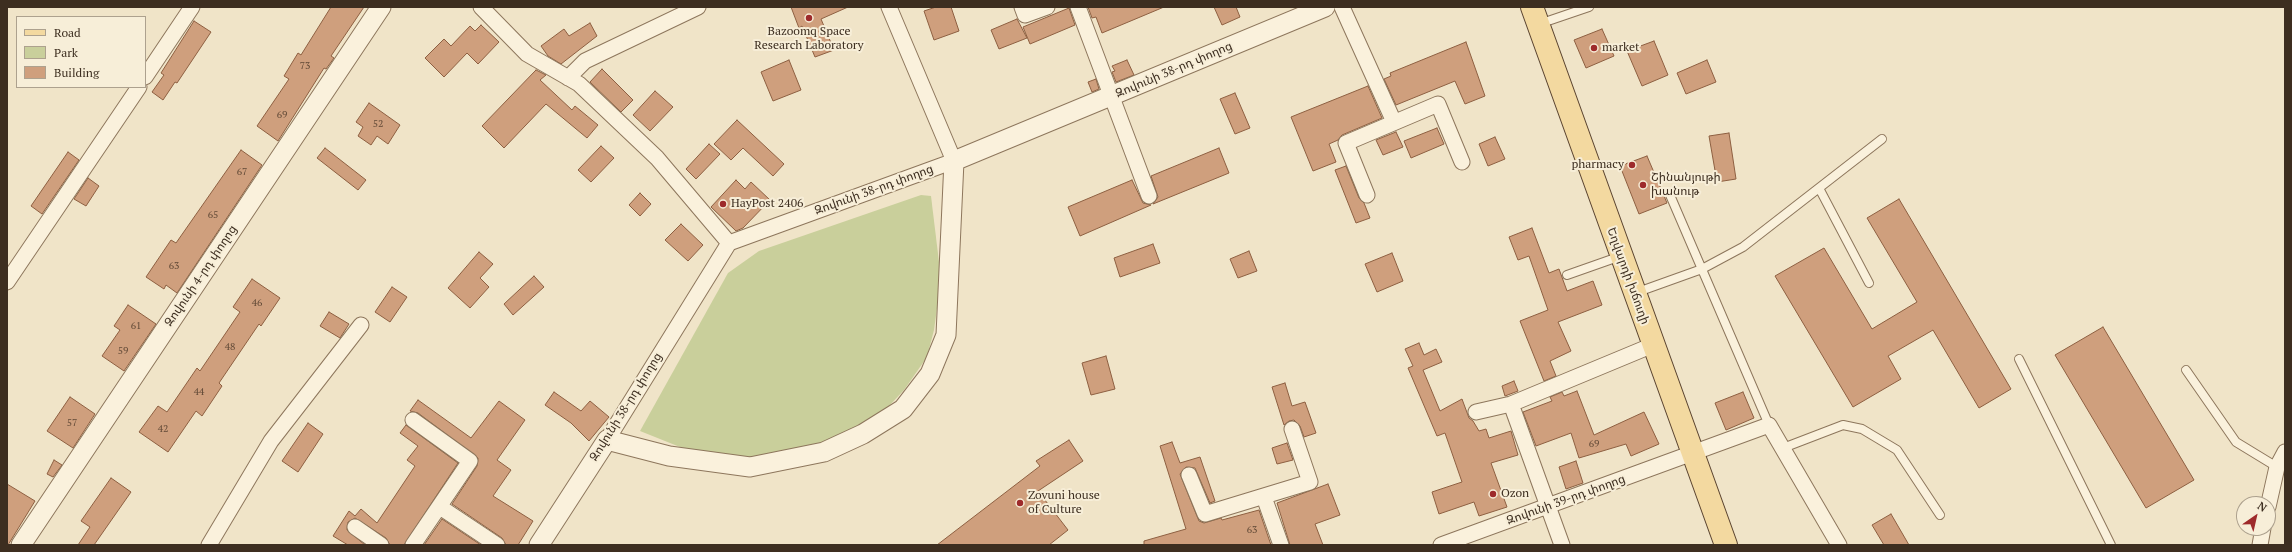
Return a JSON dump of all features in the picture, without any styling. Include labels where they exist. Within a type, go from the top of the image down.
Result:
[{"type":"main road","name":"Եղվարդի խճուղի","points":[[1535,16],[1726,545]]},
{"type":"street","points":[[146,76],[192,7]]},
{"type":"street","name":"Զովունի 4-րդ փողոց","points":[[21,545],[381,7]]},
{"type":"street","points":[[481,7],[527,54],[579,84],[657,158],[729,243]]},
{"type":"street","points":[[568,78],[585,61],[698,7]]},
{"type":"street","points":[[607,440],[669,456],[750,467],[824,452],[863,434],[903,410],[930,374],[946,335],[954,161],[889,7]]},
{"type":"street","points":[[1022,7],[1025,15],[1047,7]]},
{"type":"street","points":[[1078,7],[1149,196]]},
{"type":"street","name":"Զովունի 38-րդ փողոց","points":[[539,545],[607,440],[729,243],[954,161],[1325,7]]},
{"type":"street","points":[[1342,7],[1394,122]]},
{"type":"street","points":[[7,282],[137,88]]},
{"type":"street","points":[[1367,195],[1346,143],[1438,104],[1462,162]]},
{"type":"street","points":[[209,545],[271,441],[361,325]]},
{"type":"street","points":[[1476,412],[1511,404],[1653,345]]},
{"type":"street","points":[[1511,404],[1562,545]]},
{"type":"street","points":[[413,420],[470,461],[413,545]]},
{"type":"street","points":[[1769,425],[1839,545]]},
{"type":"street","name":"Զովունի 39-րդ փողոց","points":[[1441,545],[1769,425]]},
{"type":"street","points":[[1189,475],[1205,514],[1310,482],[1292,429]]},
{"type":"street","points":[[2270,496],[2277,467],[2285,452]]},
{"type":"street","points":[[1264,497],[1281,545]]},
{"type":"street","points":[[440,507],[497,545]]},
{"type":"street","points":[[355,527],[381,545]]},
{"type":"lane","points":[[1535,16],[1589,7]]},
{"type":"lane","points":[[1635,293],[1702,268],[1743,247],[1882,139]]},
{"type":"lane","points":[[1819,188],[1869,284]]},
{"type":"lane","points":[[1670,195],[1769,425]]},
{"type":"lane","points":[[1567,275],[1621,256]]},
{"type":"lane","points":[[2019,359],[2111,545]]},
{"type":"lane","points":[[2186,370],[2236,442],[2277,467]]},
{"type":"lane","points":[[1782,448],[1843,425],[1862,429],[1897,450],[1940,515]]},
{"type":"green space","points":[[921,195],[931,196],[939,262],[939,294],[934,330],[927,357],[904,390],[889,406],[859,426],[833,439],[804,449],[734,459],[690,451],[640,431],[728,273],[759,251]]},
{"type":"building","points":[[331,7],[364,7],[331,56],[334,58],[326,69],[324,68],[278,141],[257,126],[289,79],[284,76],[298,53],[301,55]]},
{"type":"building","points":[[791,7],[848,7],[821,19],[834,50],[815,57],[802,26],[799,28]]},
{"type":"building","points":[[936,7],[951,7],[959,31],[934,40],[924,11]]},
{"type":"building","points":[[1088,7],[1164,7],[1102,33],[1096,17],[1092,18]]},
{"type":"building","points":[[1214,7],[1236,7],[1240,17],[1222,25]]},
{"type":"building","points":[[1069,8],[1075,25],[1030,44],[1023,27]]},
{"type":"building","points":[[1017,19],[1027,38],[999,49],[991,30]]},
{"type":"building","points":[[194,21],[211,32],[177,83],[175,82],[163,100],[152,92],[164,75],[161,73]]},
{"type":"building","points":[[590,23],[597,36],[561,64],[548,56],[541,46],[564,29],[569,36]]},
{"type":"building","points":[[481,25],[499,42],[478,64],[467,53],[444,77],[425,58],[444,39],[451,46],[470,26],[475,31]]},
{"type":"building","points":[[1602,29],[1614,56],[1586,68],[1574,40]]},
{"type":"building","points":[[1654,41],[1668,75],[1642,86],[1627,51]]},
{"type":"building","points":[[1466,42],[1485,96],[1465,104],[1455,81],[1396,105],[1384,79],[1391,76],[1390,73]]},
{"type":"building","points":[[789,60],[801,90],[773,101],[761,72]]},
{"type":"building","points":[[1127,60],[1134,75],[1116,82],[1112,72],[1115,71],[1112,66]]},
{"type":"building","points":[[1707,60],[1716,82],[1686,94],[1677,73]]},
{"type":"building","points":[[602,69],[633,100],[621,112],[590,82]]},
{"type":"building","points":[[536,70],[546,75],[540,80],[572,110],[575,106],[598,125],[587,138],[546,104],[504,148],[482,126]]},
{"type":"building","points":[[1096,79],[1099,89],[1092,92],[1088,82]]},
{"type":"building","points":[[1368,86],[1382,118],[1342,135],[1338,140],[1329,144],[1336,162],[1313,171],[1291,117]]},
{"type":"building","points":[[655,91],[673,107],[650,131],[633,115]]},
{"type":"building","points":[[1235,93],[1250,128],[1235,134],[1220,99]]},
{"type":"building","points":[[369,103],[400,125],[388,144],[377,136],[371,145],[358,136],[363,127],[356,122]]},
{"type":"building","points":[[737,120],[784,164],[773,176],[743,148],[731,160],[714,144]]},
{"type":"building","points":[[1437,128],[1444,144],[1411,158],[1404,141]]},
{"type":"building","points":[[1396,132],[1403,147],[1383,155],[1376,140]]},
{"type":"building","points":[[1729,133],[1736,179],[1717,182],[1709,136]]},
{"type":"building","points":[[1495,137],[1505,159],[1488,166],[1479,144]]},
{"type":"building","points":[[709,144],[720,154],[696,179],[686,169]]},
{"type":"building","points":[[601,146],[614,158],[591,182],[578,170]]},
{"type":"building","points":[[325,148],[366,180],[358,190],[317,158]]},
{"type":"building","points":[[1219,148],[1229,173],[1153,204],[1158,197],[1151,176]]},
{"type":"building","points":[[241,150],[262,165],[177,293],[166,285],[164,289],[146,277],[171,240],[176,243]]},
{"type":"building","points":[[68,152],[79,160],[42,214],[31,206]]},
{"type":"building","name":"Շինանյութի խանութ","points":[[1647,156],[1667,203],[1639,214],[1620,166]]},
{"type":"building","points":[[1346,166],[1359,198],[1364,203],[1370,218],[1356,223],[1335,170]]},
{"type":"building","points":[[88,178],[99,186],[86,206],[74,199]]},
{"type":"building","points":[[736,180],[745,189],[751,182],[770,200],[743,228],[736,231],[711,207]]},
{"type":"building","points":[[1132,180],[1143,203],[1151,205],[1080,236],[1068,207]]},
{"type":"building","points":[[640,193],[651,204],[640,216],[629,205]]},
{"type":"building","points":[[1899,199],[2011,389],[1979,408],[1933,330],[1888,356],[1901,379],[1853,407],[1775,276],[1824,248],[1872,329],[1917,302],[1867,218]]},
{"type":"building","points":[[681,224],[703,245],[688,261],[665,240]]},
{"type":"building","points":[[1532,228],[1549,273],[1559,269],[1567,291],[1593,281],[1602,305],[1558,322],[1571,351],[1550,361],[1556,376],[1544,381],[1520,321],[1548,310],[1529,256],[1518,260],[1509,237]]},
{"type":"building","points":[[1153,244],[1160,263],[1120,277],[1114,258]]},
{"type":"building","points":[[1249,251],[1257,271],[1238,278],[1230,259]]},
{"type":"building","points":[[479,252],[493,264],[480,278],[489,287],[470,308],[448,288]]},
{"type":"building","points":[[1392,253],[1403,281],[1377,292],[1365,264]]},
{"type":"building","points":[[534,276],[544,287],[513,315],[504,304]]},
{"type":"building","points":[[252,279],[280,298],[261,326],[259,324],[219,383],[222,386],[202,416],[196,411],[168,452],[139,432],[158,406],[167,412],[197,368],[200,371],[240,312],[233,307]]},
{"type":"building","points":[[392,287],[407,297],[390,322],[375,312]]},
{"type":"building","points":[[128,305],[156,324],[124,371],[102,356],[120,330],[114,326]]},
{"type":"building","points":[[329,312],[349,324],[340,338],[320,326]]},
{"type":"building","points":[[2103,327],[2194,480],[2146,508],[2055,355]]},
{"type":"building","points":[[1419,343],[1424,355],[1436,349],[1442,362],[1423,370],[1440,411],[1462,399],[1469,418],[1473,421],[1479,431],[1486,429],[1489,438],[1511,431],[1518,455],[1491,463],[1507,507],[1479,516],[1474,502],[1439,514],[1432,492],[1462,482],[1445,433],[1437,436],[1408,368],[1413,366],[1405,349]]},
{"type":"building","points":[[1106,356],[1115,389],[1091,395],[1082,363]]},
{"type":"building","points":[[1514,381],[1518,391],[1505,396],[1502,386]]},
{"type":"building","points":[[1285,383],[1292,406],[1305,402],[1316,433],[1304,437],[1300,426],[1294,420],[1289,421],[1284,425],[1272,387]]},
{"type":"building","points":[[1577,391],[1594,435],[1644,412],[1659,444],[1631,456],[1626,444],[1579,458],[1571,433],[1536,446],[1523,412],[1552,401],[1550,397],[1562,392],[1564,396]]},
{"type":"building","points":[[554,392],[581,411],[590,401],[609,417],[589,441],[571,423],[545,405]]},
{"type":"building","points":[[1743,392],[1754,418],[1726,430],[1715,403]]},
{"type":"building","points":[[70,397],[95,414],[73,448],[47,431]]},
{"type":"building","points":[[418,400],[471,438],[499,401],[525,420],[497,460],[511,470],[493,496],[533,521],[518,545],[506,545],[502,538],[452,504],[477,466],[478,458],[418,413],[410,411]]},
{"type":"building","points":[[308,423],[323,434],[298,472],[282,461]]},
{"type":"building","points":[[406,425],[458,463],[404,545],[390,545],[386,538],[355,518],[348,522],[347,530],[365,545],[348,545],[333,536],[349,511],[355,516],[361,509],[377,523],[415,466],[407,460],[418,446],[400,433]]},
{"type":"building","name":"Zovuni house of Culture","points":[[1069,440],[1083,461],[1038,491],[1068,530],[1049,545],[937,545],[1040,466],[1036,461]]},
{"type":"building","points":[[1172,442],[1180,463],[1200,457],[1215,501],[1210,503],[1195,468],[1186,467],[1180,474],[1199,521],[1204,523],[1221,518],[1222,520],[1259,510],[1271,545],[1144,545],[1144,541],[1186,529],[1160,446]]},
{"type":"building","points":[[1287,443],[1293,460],[1277,464],[1272,448]]},
{"type":"building","points":[[54,460],[62,465],[53,477],[47,474]]},
{"type":"building","points":[[1576,461],[1583,483],[1566,489],[1559,467]]},
{"type":"building","points":[[111,478],[131,492],[94,545],[78,545],[90,527],[81,521]]},
{"type":"building","points":[[7,484],[35,501],[8,545],[7,545]]},
{"type":"building","points":[[1328,484],[1340,515],[1315,524],[1323,545],[1290,545],[1277,503]]},
{"type":"building","points":[[1891,514],[1909,545],[1884,545],[1872,525]]},
{"type":"building","points":[[442,519],[481,545],[424,545]]},
{"type":"place","name":"Bazoomq Space Research Laboratory","points":[[809,18]]},
{"type":"place","name":"market","points":[[1594,48]]},
{"type":"place","name":"pharmacy","points":[[1632,165]]},
{"type":"place","name":"Շինանյութի խանութ","points":[[1643,185]]},
{"type":"place","name":"HayPost 2406","points":[[723,204]]},
{"type":"place","name":"Ozon","points":[[1493,494]]},
{"type":"place","name":"Zovuni house of Culture","points":[[1020,503]]}]
